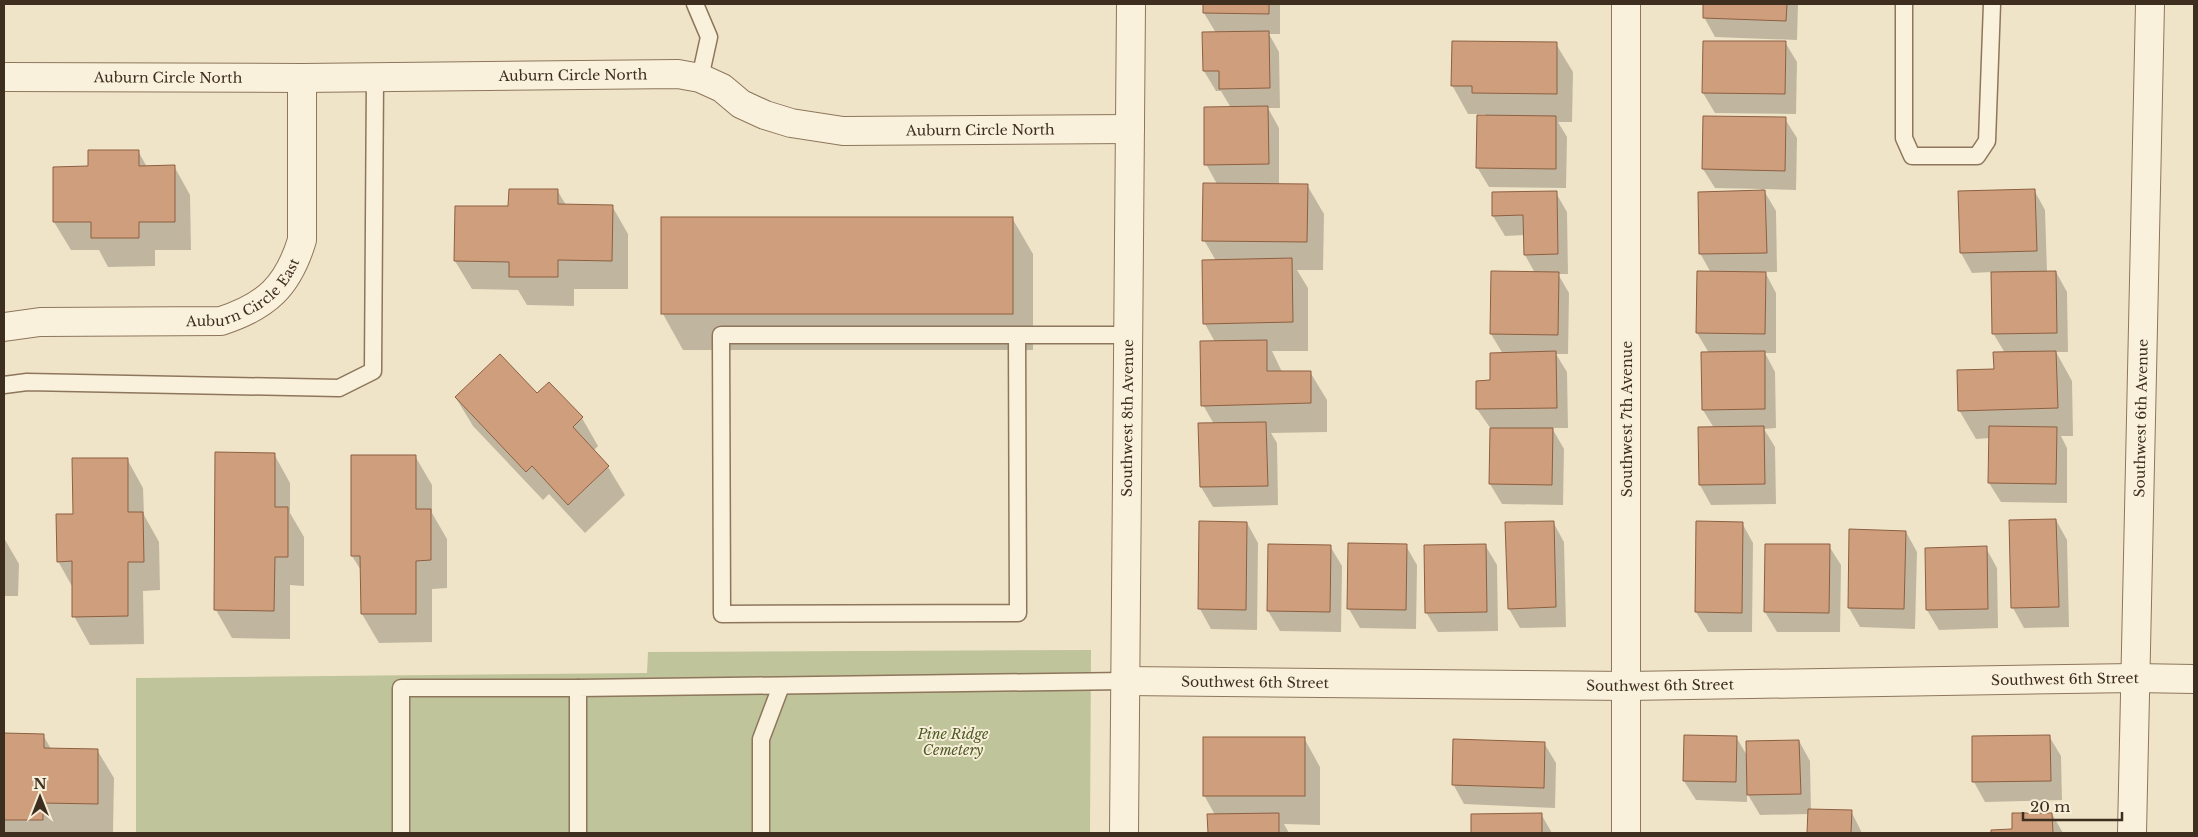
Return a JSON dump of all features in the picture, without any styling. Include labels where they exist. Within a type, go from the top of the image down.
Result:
[{"type":"street","name":"Southwest 8th Avenue","points":[[1124,833],[1132,4]]},
{"type":"street","name":"Southwest 7th Avenue","points":[[1626,4],[1628,686],[1626,833]]},
{"type":"street","name":"Southwest 6th Avenue","points":[[2132,833],[2150,4]]},
{"type":"street","name":"Auburn Circle North","points":[[4,77],[302,78],[678,74],[700,78],[722,88],[741,104],[765,115],[791,123],[843,130],[1130,130]]},
{"type":"street","name":"Auburn Circle East","points":[[4,327],[40,322],[221,321],[244,313],[265,300],[282,283],[295,263],[302,240],[302,78]]},
{"type":"street","name":"Southwest 6th Street","points":[[1125,681],[1628,686],[2134,678],[2194,679]]},
{"type":"lane","points":[[695,4],[709,37],[700,78]]},
{"type":"lane","points":[[1904,4],[1904,138],[1912,156],[1977,156],[1987,141],[1992,4]]},
{"type":"lane","points":[[4,385],[26,382],[339,388],[373,371],[375,77]]},
{"type":"lane","points":[[1018,336],[1018,613],[722,614],[721,336],[1128,335]]},
{"type":"lane","points":[[401,833],[401,688],[578,688],[1125,681]]},
{"type":"lane","points":[[761,833],[762,739],[781,686]]},
{"type":"lane","points":[[578,688],[578,833]]},
{"type":"green space","name":"Pine Ridge Cemetery","points":[[1091,650],[1090,833],[136,833],[136,678],[647,673],[648,652]]},
{"type":"building","points":[[1203,4],[1269,4],[1269,14],[1203,13]]},
{"type":"building","points":[[1703,4],[1787,4],[1786,21],[1703,18]]},
{"type":"building","points":[[1269,31],[1270,88],[1219,89],[1219,71],[1203,71],[1202,32]]},
{"type":"building","points":[[1452,41],[1557,42],[1557,94],[1472,93],[1472,86],[1451,86]]},
{"type":"building","points":[[1703,41],[1786,41],[1785,94],[1702,93]]},
{"type":"building","points":[[1268,106],[1269,164],[1204,165],[1204,107]]},
{"type":"building","points":[[1477,115],[1556,116],[1556,169],[1476,168]]},
{"type":"building","points":[[1703,116],[1786,117],[1785,171],[1702,169]]},
{"type":"building","points":[[88,150],[139,150],[139,166],[175,165],[175,222],[139,222],[139,238],[91,238],[91,222],[53,222],[53,167],[88,166]]},
{"type":"building","points":[[1203,183],[1308,184],[1307,242],[1202,241]]},
{"type":"building","points":[[509,189],[558,189],[558,204],[613,205],[612,261],[558,260],[558,277],[509,277],[509,262],[454,261],[455,206],[508,206]]},
{"type":"building","points":[[2035,189],[2037,251],[1960,253],[1958,191]]},
{"type":"building","points":[[1765,190],[1767,253],[1699,254],[1698,192]]},
{"type":"building","points":[[1557,191],[1558,254],[1524,255],[1523,215],[1492,216],[1492,192]]},
{"type":"building","points":[[661,217],[1013,217],[1013,314],[661,314]]},
{"type":"building","points":[[1292,258],[1293,322],[1203,324],[1202,260]]},
{"type":"building","points":[[1491,271],[1559,272],[1558,335],[1490,334]]},
{"type":"building","points":[[1697,271],[1766,272],[1765,334],[1696,333]]},
{"type":"building","points":[[2056,271],[2057,333],[1992,334],[1991,272]]},
{"type":"building","points":[[1267,340],[1267,371],[1311,371],[1311,403],[1201,406],[1200,341]]},
{"type":"building","points":[[1556,351],[1557,408],[1476,409],[1476,381],[1490,380],[1490,353]]},
{"type":"building","points":[[1765,351],[1765,409],[1702,410],[1701,352]]},
{"type":"building","points":[[2056,351],[2058,408],[1958,411],[1957,370],[1994,369],[1993,352]]},
{"type":"building","points":[[500,354],[537,393],[549,382],[583,417],[573,427],[609,466],[568,505],[532,466],[526,472],[455,397]]},
{"type":"building","points":[[1266,422],[1268,486],[1200,487],[1198,423]]},
{"type":"building","points":[[1764,426],[1765,484],[1699,485],[1698,427]]},
{"type":"building","points":[[1989,426],[2057,427],[2056,484],[1988,483]]},
{"type":"building","points":[[1490,428],[1553,428],[1552,485],[1489,484]]},
{"type":"building","points":[[215,452],[275,453],[275,507],[288,507],[288,557],[275,557],[274,611],[214,610]]},
{"type":"building","points":[[351,455],[416,455],[416,509],[431,509],[431,560],[416,561],[416,614],[361,614],[360,556],[351,556]]},
{"type":"building","points":[[72,458],[128,458],[128,512],[143,512],[144,562],[128,562],[128,616],[72,617],[72,561],[57,562],[56,514],[73,514]]},
{"type":"building","points":[[2056,519],[2059,607],[2011,608],[2009,520]]},
{"type":"building","points":[[1199,521],[1247,522],[1246,610],[1198,609]]},
{"type":"building","points":[[1554,521],[1556,607],[1508,609],[1505,522]]},
{"type":"building","points":[[1696,521],[1743,522],[1742,613],[1695,612]]},
{"type":"building","points":[[1849,529],[1906,531],[1904,609],[1848,608]]},
{"type":"building","points":[[1348,543],[1407,544],[1406,610],[1347,609]]},
{"type":"building","points":[[1268,544],[1331,545],[1330,612],[1267,611]]},
{"type":"building","points":[[1486,544],[1487,612],[1425,613],[1424,545]]},
{"type":"building","points":[[1765,544],[1830,544],[1829,613],[1764,612]]},
{"type":"building","points":[[1987,546],[1988,609],[1926,610],[1925,548]]},
{"type":"building","points":[[4,733],[44,734],[44,748],[98,749],[98,804],[43,803],[43,820],[4,820]]},
{"type":"building","points":[[1684,735],[1737,736],[1736,782],[1683,781]]},
{"type":"building","points":[[2050,735],[2051,781],[1972,782],[1972,736]]},
{"type":"building","points":[[1203,737],[1305,737],[1305,796],[1203,796]]},
{"type":"building","points":[[1453,739],[1545,742],[1544,788],[1452,785]]},
{"type":"building","points":[[1799,740],[1801,794],[1747,795],[1746,741]]},
{"type":"building","points":[[1808,809],[1852,810],[1851,833],[1807,833]]},
{"type":"building","points":[[1279,813],[1279,833],[1208,833],[1207,814]]},
{"type":"building","points":[[1542,813],[1542,833],[1471,833],[1471,814]]},
{"type":"building","points":[[2012,813],[2052,813],[2053,833],[1991,833],[1991,830],[2012,829]]}]
